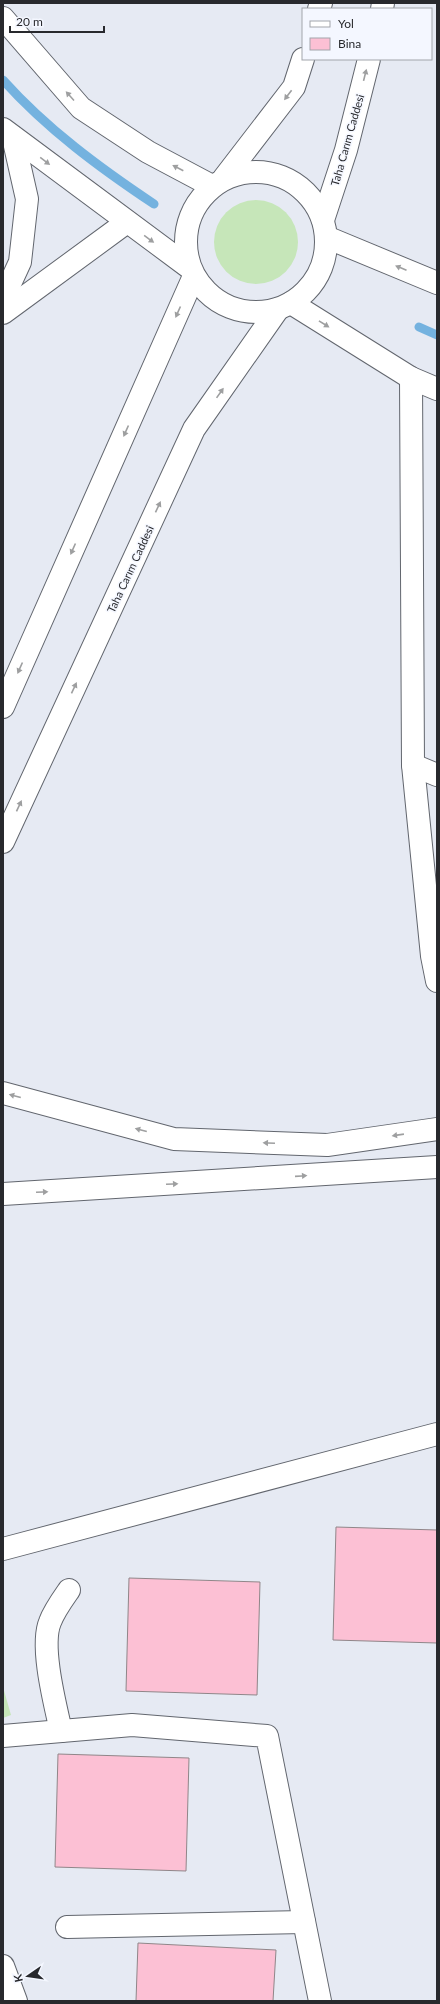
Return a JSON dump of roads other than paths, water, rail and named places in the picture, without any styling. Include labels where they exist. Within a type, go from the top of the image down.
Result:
[{"type":"street","points":[[3,18],[81,108],[148,152],[218,182],[247,171],[271,172],[294,182],[312,198],[325,229],[325,254],[319,274],[307,291],[285,306],[254,313],[230,308],[209,295],[192,272],[8,133]]},
{"type":"street","points":[[3,707],[192,272],[185,246],[187,224],[193,208],[218,182],[294,87],[303,60]]},
{"type":"street","name":"Taha Carım Caddesi","points":[[325,229],[369,60]]},
{"type":"street","points":[[3,299],[20,262],[26,199],[8,133]]},
{"type":"street","points":[[3,313],[127,222]]},
{"type":"street","points":[[325,229],[437,283]]},
{"type":"street","points":[[285,306],[411,378],[437,389]]},
{"type":"street","name":"Taha Carım Caddesi","points":[[3,842],[194,429],[285,306]]},
{"type":"street","points":[[411,378],[413,765],[432,956],[437,981]]},
{"type":"street","points":[[413,765],[437,775]]},
{"type":"street","points":[[3,1093],[174,1139],[326,1145],[437,1129]]},
{"type":"street","points":[[3,1194],[437,1167]]},
{"type":"street","points":[[3,1549],[437,1434]]},
{"type":"street","points":[[61,1731],[48,1668],[47,1634],[49,1622],[69,1590]]},
{"type":"street","points":[[3,1736],[132,1725],[267,1736],[320,2001]]},
{"type":"street","points":[[67,1927],[304,1922]]},
{"type":"street","points":[[3,1966],[16,2001]]},
{"type":"waterway","points":[[3,80],[38,115],[75,147],[154,204]]},
{"type":"waterway","points":[[419,327],[437,335]]}]
